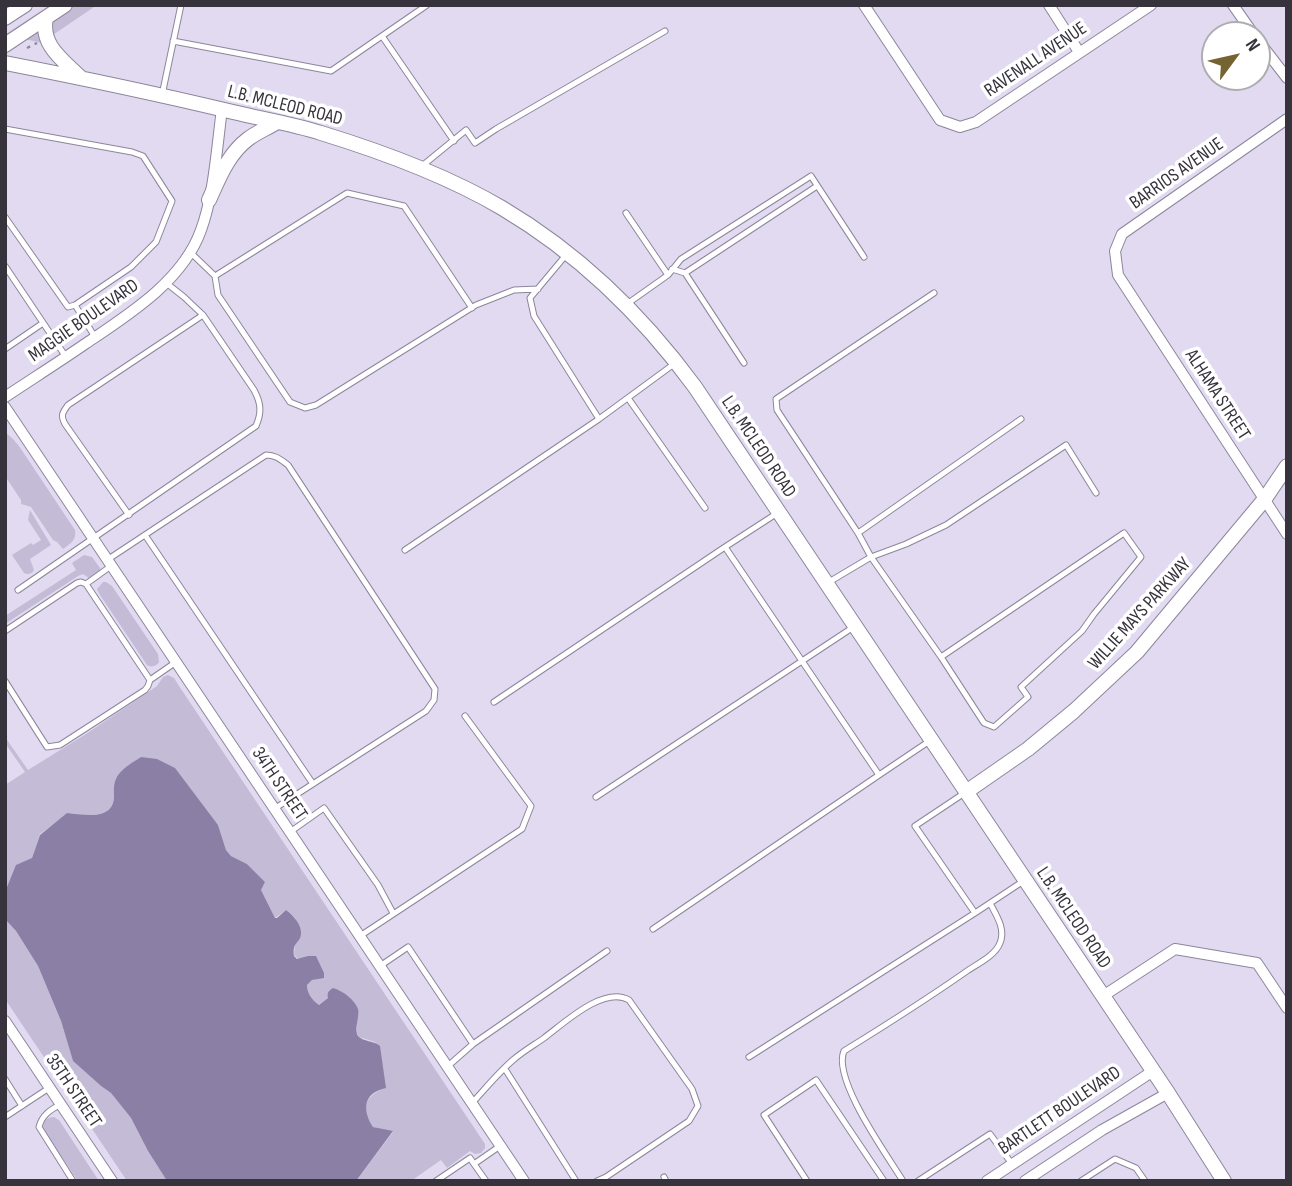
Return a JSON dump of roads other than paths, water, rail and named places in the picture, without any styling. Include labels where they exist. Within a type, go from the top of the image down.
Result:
[{"type":"street","points":[[5,18],[25,5]]},
{"type":"street","points":[[5,46],[65,5]]},
{"type":"street","name":"RAVENALL AVENUE","points":[[864,5],[940,120],[960,127],[976,122],[1151,5]]},
{"type":"street","points":[[1049,5],[1079,51]]},
{"type":"street","points":[[1233,5],[1244,21]]},
{"type":"street","points":[[46,18],[43,29],[48,43],[80,77]]},
{"type":"street","points":[[1271,57],[1287,78]]},
{"type":"street","name":"L.B. MCLEOD ROAD","points":[[5,63],[80,77],[320,132],[420,167],[503,208],[568,253],[602,282],[676,362],[1026,880],[1224,1181]]},
{"type":"street","name":"MAGGIE BOULEVARD","points":[[5,397],[134,311],[185,260],[201,231],[209,200],[222,109]]},
{"type":"street","name":"BARRIOS AVENUE","points":[[1118,275],[1115,251],[1122,233],[1287,119]]},
{"type":"street","points":[[209,200],[237,148],[277,122]]},
{"type":"street","name":"ALHAMA STREET","points":[[1118,275],[1287,534]]},
{"type":"street","name":"34TH STREET","points":[[5,407],[523,1181]]},
{"type":"street","name":"WILLIE MAYS PARKWAY","points":[[966,792],[1038,741],[1136,652],[1264,500],[1287,466]]},
{"type":"street","points":[[1103,996],[1175,949],[1257,963],[1287,1008]]},
{"type":"street","name":"35TH STREET","points":[[5,1021],[112,1181]]},
{"type":"street","name":"BARTLETT BOULEVARD","points":[[987,1181],[1153,1071]]},
{"type":"street","name":"BARTLETT BOULEVARD","points":[[1029,1180],[1102,1130],[1168,1093]]},
{"type":"lane","points":[[162,95],[181,5]]},
{"type":"lane","points":[[173,41],[331,71],[427,5]]},
{"type":"lane","points":[[420,167],[466,130],[475,143],[665,31]]},
{"type":"lane","points":[[383,36],[454,141]]},
{"type":"lane","points":[[5,128],[143,156],[172,201],[156,242],[131,267],[68,307],[5,217]]},
{"type":"lane","points":[[625,305],[668,275],[681,259],[811,176],[863,257]]},
{"type":"lane","points":[[685,273],[817,186]]},
{"type":"lane","points":[[215,276],[346,193],[404,205],[472,308]]},
{"type":"lane","points":[[626,214],[668,275]]},
{"type":"lane","points":[[190,252],[215,276],[218,295],[290,402],[305,408],[316,405],[472,308],[514,290],[538,289]]},
{"type":"lane","points":[[568,253],[530,298],[534,316],[599,419]]},
{"type":"lane","points":[[5,266],[66,357]]},
{"type":"lane","points":[[672,269],[685,273],[744,363]]},
{"type":"lane","points":[[18,590],[256,426],[261,408],[254,390],[203,315],[165,282]]},
{"type":"lane","points":[[934,293],[776,399],[778,410],[871,557],[984,723],[994,727],[1028,697],[1021,687],[1082,631],[1141,557],[1124,533],[941,657]]},
{"type":"lane","points":[[75,304],[96,337]]},
{"type":"lane","points":[[129,515],[65,424],[62,413],[68,405],[203,315]]},
{"type":"lane","points":[[5,349],[43,323]]},
{"type":"lane","points":[[405,550],[599,419],[676,362]]},
{"type":"lane","points":[[628,398],[705,508]]},
{"type":"lane","points":[[858,533],[1021,419]]},
{"type":"lane","points":[[826,584],[871,557],[946,525],[1066,445],[1096,493]]},
{"type":"lane","points":[[86,584],[145,536],[266,455],[278,457],[288,465],[435,689],[434,701],[426,712],[274,809]]},
{"type":"lane","points":[[494,702],[779,512]]},
{"type":"lane","points":[[145,536],[313,784]]},
{"type":"lane","points":[[725,547],[879,775]]},
{"type":"lane","points":[[5,631],[76,583],[86,584],[150,680]]},
{"type":"lane","points":[[596,797],[855,626]]},
{"type":"lane","points":[[5,681],[47,747],[60,745],[145,690],[150,680],[176,662]]},
{"type":"lane","points":[[360,936],[522,829],[531,806],[465,716]]},
{"type":"lane","points":[[653,929],[931,740]]},
{"type":"lane","points":[[966,792],[915,826],[975,913]]},
{"type":"lane","points":[[290,832],[324,808],[378,885],[393,913]]},
{"type":"lane","points":[[749,1057],[1026,880]]},
{"type":"lane","points":[[903,1181],[858,1108],[842,1057],[844,1051],[928,997],[997,948],[1001,942],[1000,924],[990,903]]},
{"type":"lane","points":[[380,966],[408,947],[472,1044]]},
{"type":"lane","points":[[447,1066],[472,1044],[607,951]]},
{"type":"lane","points":[[472,1103],[513,1059],[569,1017],[595,1003],[614,996],[623,996],[629,1000],[692,1089],[698,1106],[689,1121],[597,1181]]},
{"type":"lane","points":[[505,1069],[576,1181]]},
{"type":"lane","points":[[5,1079],[22,1106]]},
{"type":"lane","points":[[807,1181],[764,1115],[816,1080],[884,1181]]},
{"type":"lane","points":[[5,1117],[50,1087]]},
{"type":"lane","points":[[61,1104],[41,1119],[39,1127],[73,1181]]},
{"type":"lane","points":[[918,1181],[990,1134],[1012,1164]]},
{"type":"lane","points":[[474,1164],[500,1146]]},
{"type":"lane","points":[[436,1181],[470,1158],[485,1181]]},
{"type":"lane","points":[[1081,1181],[1115,1159],[1136,1168],[1145,1181]]}]
